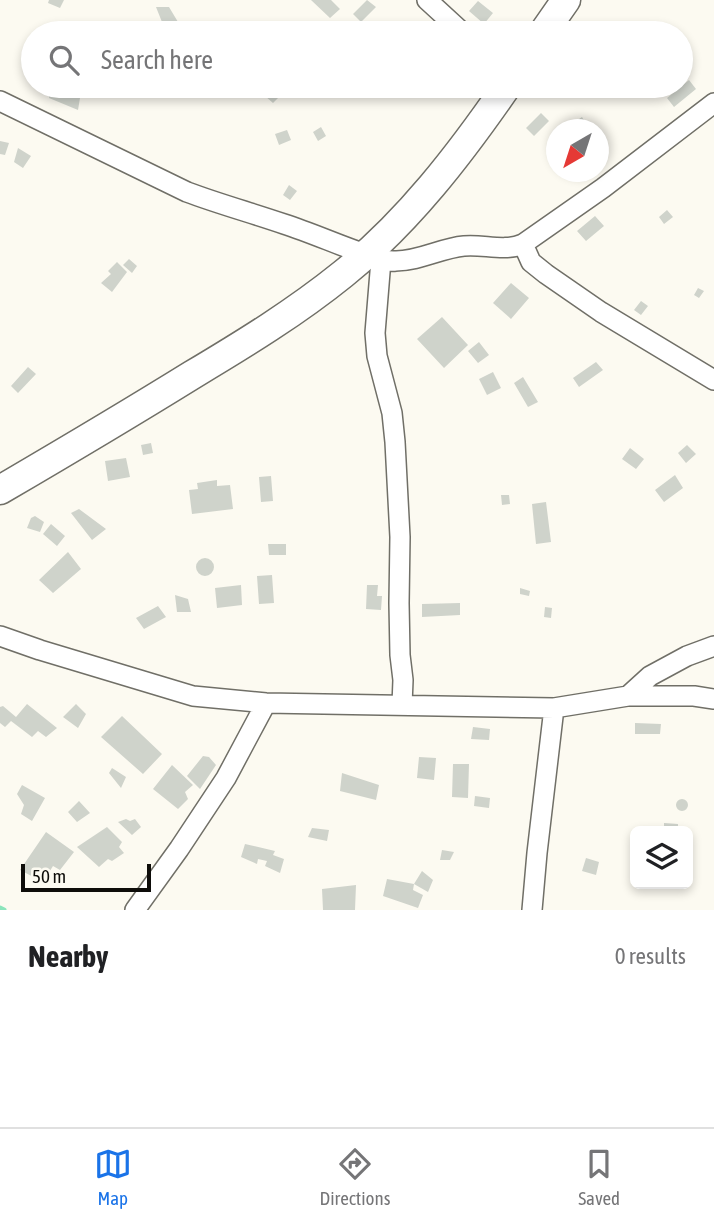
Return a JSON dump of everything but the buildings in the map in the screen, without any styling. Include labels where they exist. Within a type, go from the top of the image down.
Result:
[{"type":"street","points":[[427,0],[450,21]]},
{"type":"street","points":[[551,21],[566,0]]},
{"type":"street","points":[[0,490],[270,328],[344,274],[373,257],[499,98]]},
{"type":"street","points":[[0,101],[187,192],[284,223],[349,250],[396,261],[467,245],[514,248],[523,244],[603,188],[714,103]]},
{"type":"street","points":[[523,244],[531,262],[546,274],[601,313],[714,380]]},
{"type":"street","points":[[373,257],[377,356],[396,442],[402,705]]},
{"type":"street","points":[[0,636],[193,696],[266,703],[554,708],[628,696],[694,696],[714,699]]},
{"type":"street","points":[[628,696],[650,676],[687,656],[713,652]]},
{"type":"street","points":[[135,910],[226,778],[266,703]]},
{"type":"street","points":[[532,910],[554,708]]},
{"type":"waterway","points":[[0,908],[4,910]]}]
